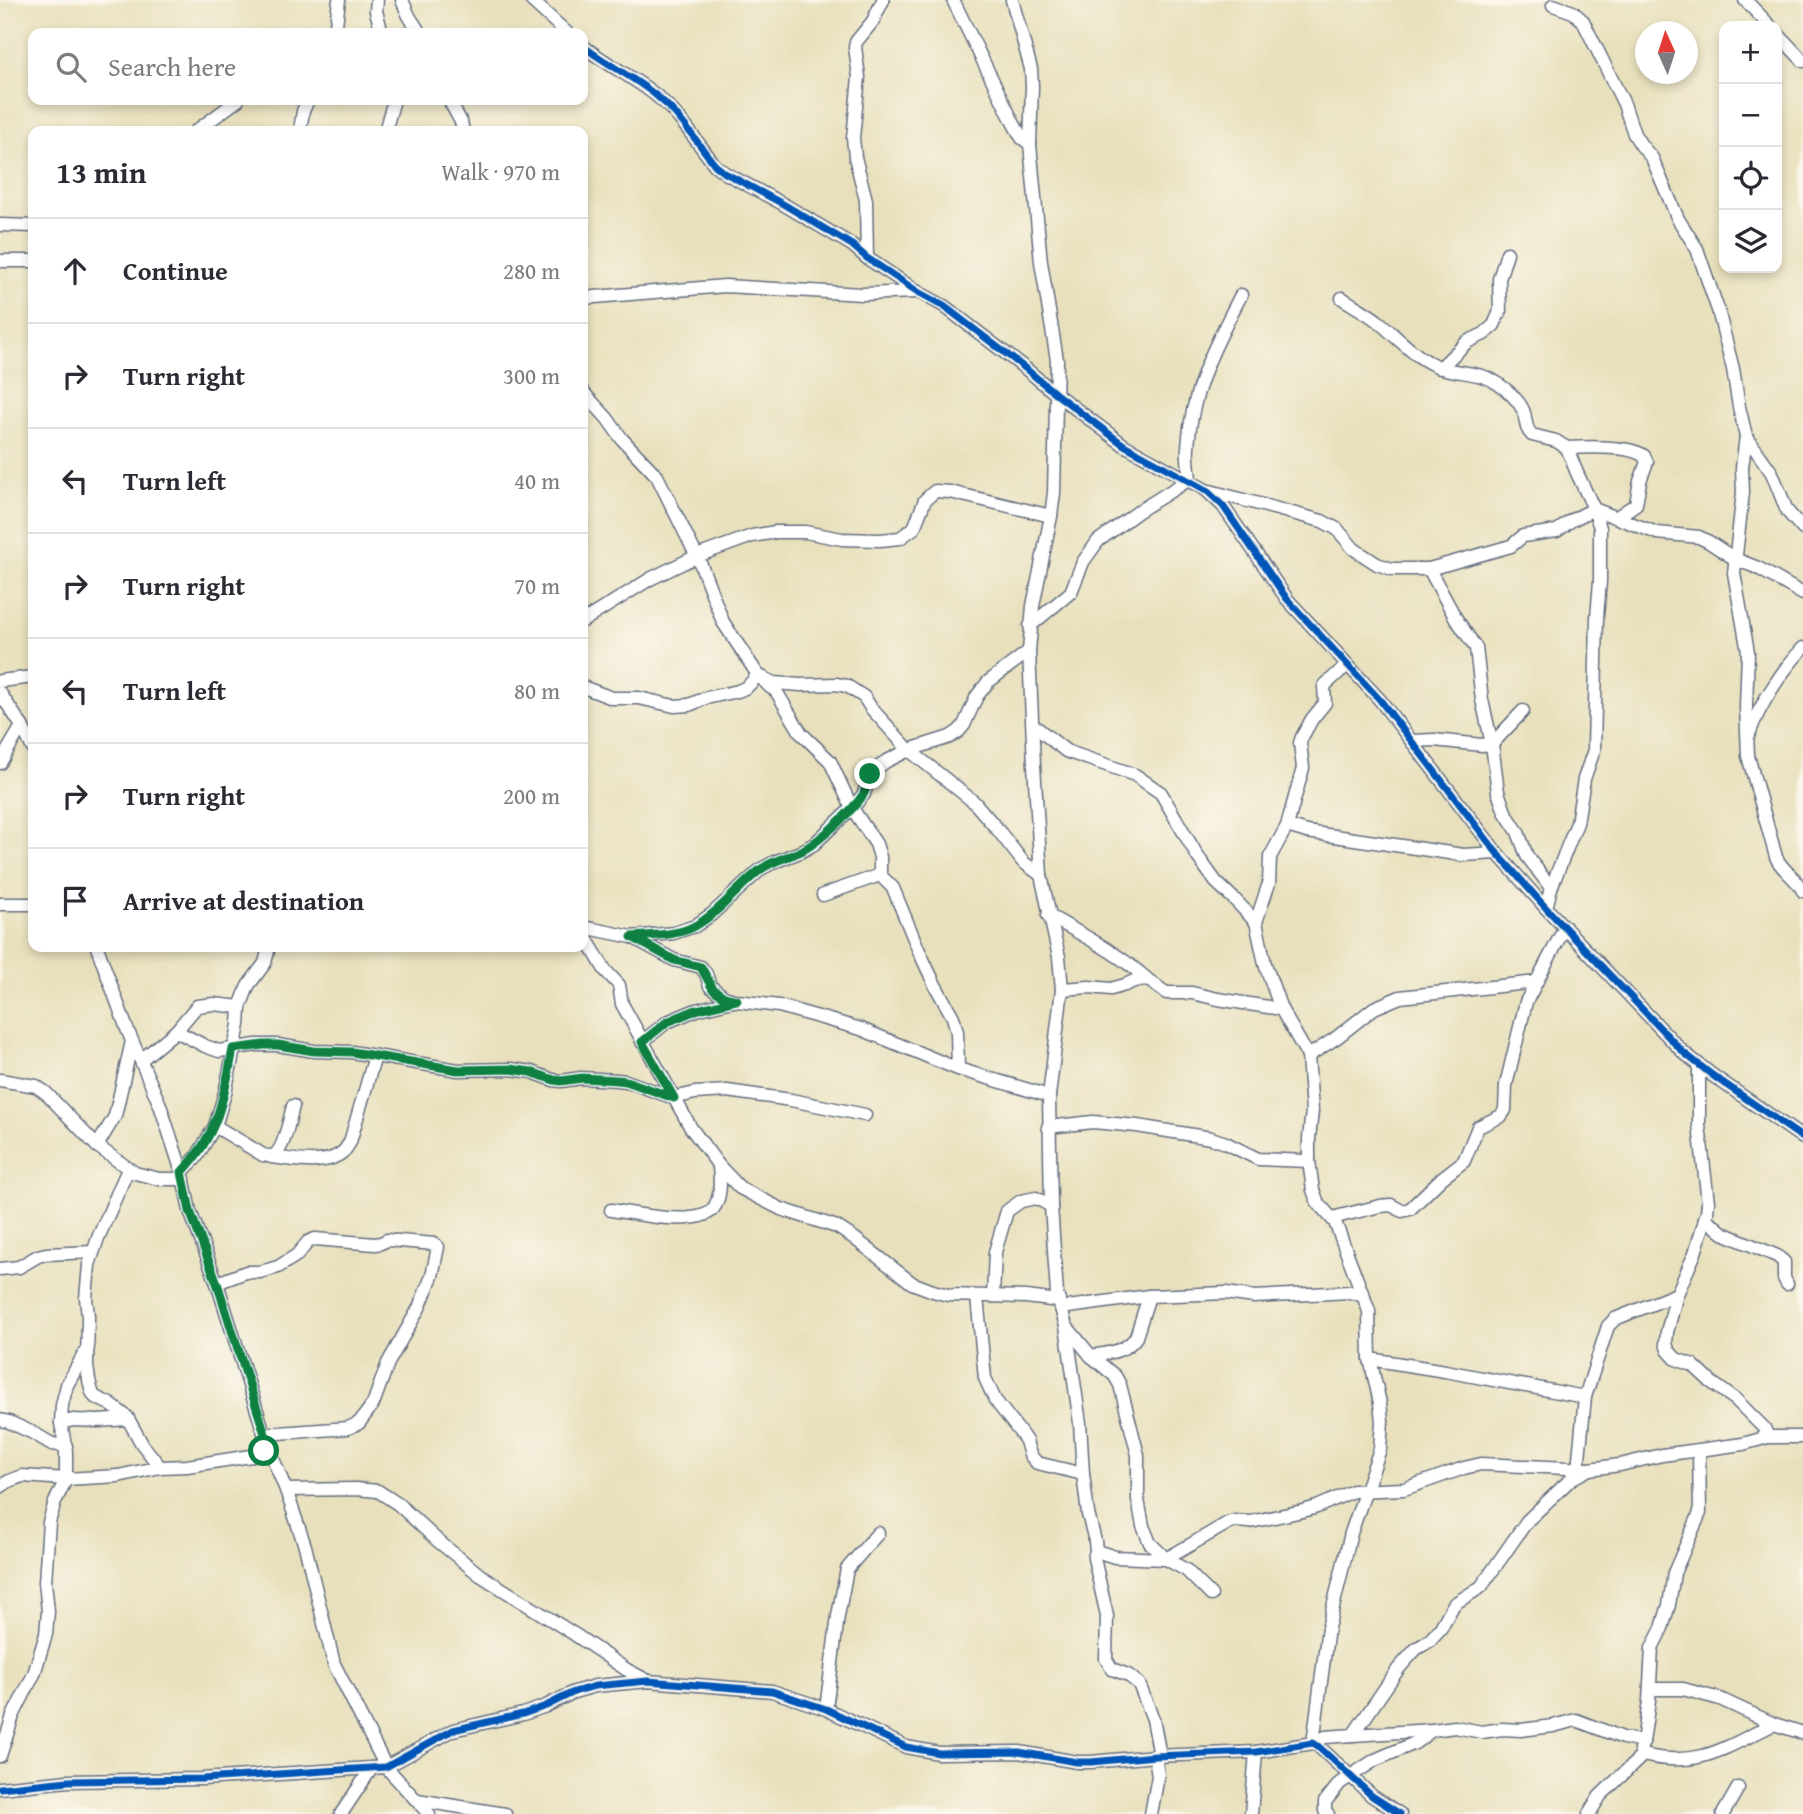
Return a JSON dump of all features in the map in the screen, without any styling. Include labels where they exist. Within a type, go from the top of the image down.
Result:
[{"type":"street","points":[[336,28],[339,0]]},
{"type":"street","points":[[377,0],[376,11],[381,28]]},
{"type":"street","points":[[402,0],[417,28]]},
{"type":"street","points":[[531,0],[562,28]]},
{"type":"street","points":[[867,258],[866,200],[853,138],[859,77],[855,47],[873,21],[883,0]]},
{"type":"street","points":[[953,0],[1014,124],[1022,138],[1030,144]]},
{"type":"street","points":[[1745,0],[1765,21]]},
{"type":"street","points":[[1014,2],[1031,69],[1030,144],[1041,262],[1056,360],[1054,493],[1033,606],[1029,651],[1041,875],[1059,957],[1062,989],[1049,1096],[1048,1127],[1057,1294],[1066,1326],[1080,1423],[1088,1514],[1096,1550],[1094,1558],[1107,1616],[1106,1659],[1112,1669],[1128,1675],[1139,1684],[1153,1719],[1158,1776],[1151,1814]]},
{"type":"street","points":[[1553,5],[1573,12],[1583,21],[1624,104],[1634,134],[1652,158],[1678,219],[1697,249],[1718,310],[1746,436],[1734,573],[1748,652],[1748,756],[1779,865],[1799,883],[1803,891]]},
{"type":"street","points":[[1782,38],[1803,61]]},
{"type":"street","points":[[588,50],[667,105],[715,165],[725,173],[783,204],[944,306],[1124,445],[1206,489],[1228,513],[1287,599],[1380,700],[1497,853],[1546,908],[1683,1052],[1803,1138]]},
{"type":"street","points":[[203,126],[231,105]]},
{"type":"street","points":[[301,126],[306,105]]},
{"type":"street","points":[[386,126],[393,105]]},
{"type":"street","points":[[452,105],[462,126]]},
{"type":"street","points":[[0,225],[28,226]]},
{"type":"street","points":[[1440,368],[1467,342],[1484,334],[1494,325],[1500,311],[1499,279],[1507,253]]},
{"type":"street","points":[[0,261],[28,261]]},
{"type":"street","points":[[588,298],[725,286],[862,294],[918,292]]},
{"type":"street","points":[[1190,479],[1188,447],[1197,391],[1209,358],[1241,295]]},
{"type":"street","points":[[1342,298],[1376,320],[1419,357],[1440,368],[1471,373],[1495,381],[1521,407],[1528,431],[1532,435],[1562,443],[1567,448],[1594,509],[1600,528],[1594,750],[1584,779],[1577,823],[1551,888],[1546,908]]},
{"type":"street","points":[[588,397],[657,476],[696,556],[723,622],[758,674],[780,697],[801,733],[830,761],[852,808],[876,845],[880,857],[880,875],[893,888],[924,962],[953,1017],[957,1032],[958,1069]]},
{"type":"street","points":[[1746,436],[1777,482],[1784,506],[1803,529]]},
{"type":"street","points":[[1567,448],[1590,446],[1637,451],[1644,456],[1647,462],[1638,486],[1636,504],[1617,517]]},
{"type":"street","points":[[1030,626],[1071,592],[1083,562],[1098,541],[1190,479]]},
{"type":"street","points":[[1206,489],[1322,521],[1337,529],[1361,554],[1392,569],[1429,569],[1511,546],[1523,536],[1557,531],[1594,509],[1657,533],[1699,537],[1709,541],[1735,559],[1758,568],[1803,594]]},
{"type":"street","points":[[588,618],[631,590],[696,556],[752,536],[805,532],[855,540],[900,538],[914,528],[925,500],[935,491],[950,492],[1051,516]]},
{"type":"street","points":[[1429,569],[1455,617],[1476,648],[1498,792],[1505,812],[1518,832],[1531,863],[1551,888]]},
{"type":"street","points":[[1747,737],[1762,706],[1803,648]]},
{"type":"street","points":[[588,928],[632,937],[674,933],[695,926],[761,869],[814,844],[852,808],[864,793],[870,774],[885,762],[959,731],[977,696],[988,682],[1029,651]]},
{"type":"street","points":[[1312,1743],[1328,1628],[1351,1533],[1380,1449],[1382,1421],[1370,1359],[1369,1311],[1332,1218],[1315,1197],[1309,1161],[1312,1111],[1308,1056],[1281,1009],[1265,964],[1256,922],[1269,883],[1270,857],[1287,826],[1303,768],[1300,743],[1302,737],[1311,719],[1325,703],[1324,686],[1347,665]]},
{"type":"street","points":[[588,689],[612,698],[639,698],[674,706],[689,705],[747,687],[758,674]]},
{"type":"street","points":[[758,674],[774,683],[847,686],[864,696],[871,708],[909,750],[974,802],[1023,862],[1041,875]]},
{"type":"street","points":[[0,681],[28,678]]},
{"type":"street","points":[[0,693],[28,739]]},
{"type":"street","points":[[1412,741],[1492,744],[1523,711]]},
{"type":"street","points":[[1033,724],[1066,751],[1135,775],[1161,793],[1216,882],[1256,922]]},
{"type":"street","points":[[0,763],[22,726]]},
{"type":"street","points":[[1287,826],[1307,832],[1435,852],[1463,855],[1497,853]]},
{"type":"street","points":[[823,895],[880,875]]},
{"type":"street","points":[[0,904],[28,904]]},
{"type":"street","points":[[1048,915],[1118,956],[1166,993],[1192,993],[1281,1009]]},
{"type":"street","points":[[1332,1218],[1380,1206],[1391,1205],[1402,1211],[1410,1209],[1464,1161],[1478,1127],[1500,1116],[1505,1110],[1508,1077],[1526,1002],[1565,927]]},
{"type":"street","points":[[632,937],[674,960],[701,967],[713,989],[724,997],[779,1006],[850,1026],[958,1069],[1049,1096]]},
{"type":"street","points":[[588,941],[605,970],[619,985],[622,1004],[642,1042],[697,1136],[719,1166],[740,1188],[780,1209],[837,1227],[912,1283],[948,1296],[1026,1297],[1060,1304],[1226,1293],[1254,1297],[1345,1292],[1364,1296]]},
{"type":"street","points":[[102,952],[132,1040],[160,1105],[183,1176],[190,1211],[217,1283],[269,1448],[305,1546],[334,1664],[386,1767],[429,1814]]},
{"type":"street","points":[[0,1080],[36,1086],[97,1146],[141,1176],[159,1179],[183,1176],[215,1126],[225,1093],[239,1025],[240,1007],[248,986],[265,963],[268,952]]},
{"type":"street","points":[[1062,989],[1111,989],[1134,981],[1148,980]]},
{"type":"street","points":[[1308,1056],[1374,1008],[1400,997],[1536,982]]},
{"type":"street","points":[[642,1042],[667,1022],[696,1010],[737,1000]]},
{"type":"street","points":[[141,1060],[176,1031],[197,1006],[214,1004],[240,1007]]},
{"type":"street","points":[[176,1031],[219,1051],[256,1045],[278,1045],[314,1051],[352,1052],[458,1070],[531,1072],[554,1080],[587,1078],[626,1081],[674,1098],[695,1093],[727,1091],[866,1115]]},
{"type":"street","points":[[97,1146],[115,1116],[132,1040]]},
{"type":"street","points":[[215,1126],[263,1155],[320,1161],[334,1157],[343,1152],[350,1142],[375,1056]]},
{"type":"street","points":[[1699,1065],[1699,1125],[1708,1202],[1695,1253],[1677,1294],[1666,1343],[1676,1359],[1693,1365],[1736,1400],[1764,1428],[1768,1437]]},
{"type":"street","points":[[271,1157],[278,1153],[293,1106]]},
{"type":"street","points":[[1048,1127],[1093,1122],[1137,1126],[1211,1138],[1258,1159],[1309,1161]]},
{"type":"street","points":[[611,1210],[690,1219],[707,1214],[714,1208],[719,1196],[719,1166]]},
{"type":"street","points":[[128,1169],[98,1237],[89,1265],[86,1284],[89,1380],[93,1395],[122,1412],[160,1467]]},
{"type":"street","points":[[993,1296],[995,1252],[1007,1210],[1021,1201],[1035,1198],[1051,1206]]},
{"type":"street","points":[[1705,1218],[1723,1233],[1777,1256],[1784,1262],[1784,1278],[1787,1284]]},
{"type":"street","points":[[217,1283],[246,1272],[260,1272],[278,1267],[315,1239],[374,1244],[387,1240],[435,1244],[438,1247],[432,1276],[419,1308],[388,1363],[373,1404],[359,1423],[348,1428],[265,1434]]},
{"type":"street","points":[[0,1269],[19,1267],[46,1254],[93,1252]]},
{"type":"street","points":[[1353,1735],[1399,1668],[1440,1629],[1454,1604],[1481,1587],[1527,1521],[1583,1469],[1586,1398],[1608,1326],[1615,1319],[1677,1294]]},
{"type":"street","points":[[1091,1356],[1117,1351],[1133,1342],[1149,1296]]},
{"type":"street","points":[[977,1297],[985,1378],[995,1400],[1020,1431],[1030,1455],[1037,1462],[1083,1474]]},
{"type":"street","points":[[1066,1326],[1091,1356],[1115,1376],[1120,1385],[1138,1455],[1138,1500],[1143,1526],[1153,1548],[1186,1570],[1211,1595]]},
{"type":"street","points":[[0,1756],[13,1716],[34,1674],[46,1634],[48,1611],[45,1582],[50,1522],[55,1502],[66,1479],[62,1405],[67,1385],[88,1347]]},
{"type":"street","points":[[1370,1359],[1586,1398]]},
{"type":"street","points":[[61,1423],[73,1420],[128,1419]]},
{"type":"street","points":[[0,1420],[52,1444],[65,1446]]},
{"type":"street","points":[[1096,1550],[1115,1557],[1166,1559],[1228,1523],[1250,1522],[1303,1511],[1353,1491],[1404,1489],[1481,1464],[1583,1469],[1744,1444],[1768,1437],[1803,1437]]},
{"type":"street","points":[[0,1487],[22,1476],[66,1479],[118,1476],[160,1467],[187,1466],[251,1456],[269,1448]]},
{"type":"street","points":[[1589,1814],[1600,1796],[1643,1748],[1652,1648],[1670,1605],[1674,1573],[1700,1513],[1699,1450]]},
{"type":"street","points":[[286,1490],[378,1491],[398,1504],[480,1575],[648,1681]]},
{"type":"street","points":[[826,1709],[847,1569],[878,1533]]},
{"type":"street","points":[[0,1788],[68,1781],[202,1779],[386,1767],[453,1730],[523,1714],[595,1686],[648,1681],[766,1690],[826,1709],[906,1747],[922,1751],[1019,1752],[1076,1762],[1256,1752],[1312,1743],[1325,1737],[1455,1727],[1482,1732],[1521,1730],[1576,1720],[1623,1738],[1665,1760],[1677,1760],[1713,1754],[1774,1724]]},
{"type":"street","points":[[1650,1689],[1683,1689],[1720,1699],[1774,1724],[1803,1733]]},
{"type":"street","points":[[1328,1814],[1324,1807],[1328,1797],[1340,1783],[1375,1760],[1415,1743],[1432,1730]]},
{"type":"street","points":[[1312,1743],[1378,1801],[1400,1814]]},
{"type":"street","points":[[1251,1814],[1256,1752]]},
{"type":"street","points":[[341,1814],[371,1769]]},
{"type":"street","points":[[1723,1814],[1738,1788]]},
{"type":"street","points":[[417,1800],[505,1814]]},
{"type":"cycle path","points":[[588,49],[641,84],[667,105],[715,165],[725,173],[852,245],[918,292],[944,306],[1124,445],[1206,490],[1223,506],[1287,599],[1380,700],[1497,853],[1546,908],[1683,1052],[1803,1138]]},
{"type":"cycle path","points":[[0,1788],[68,1781],[202,1779],[386,1767],[453,1730],[523,1714],[595,1686],[648,1681],[772,1691],[826,1709],[906,1747],[939,1753],[1019,1752],[1091,1762],[1155,1756],[1256,1752],[1313,1743],[1372,1796],[1400,1814]]},
{"type":"route","points":[[264,1451],[269,1448],[265,1434],[217,1283],[190,1211],[182,1172],[196,1158],[215,1126],[225,1093],[233,1049],[278,1045],[314,1051],[352,1052],[458,1070],[511,1069],[561,1081],[582,1078],[617,1080],[674,1098],[642,1042],[667,1022],[696,1010],[737,1000],[724,997],[713,989],[701,967],[674,960],[632,937],[674,933],[695,926],[761,869],[814,844],[852,808],[864,793],[870,774]]}]
